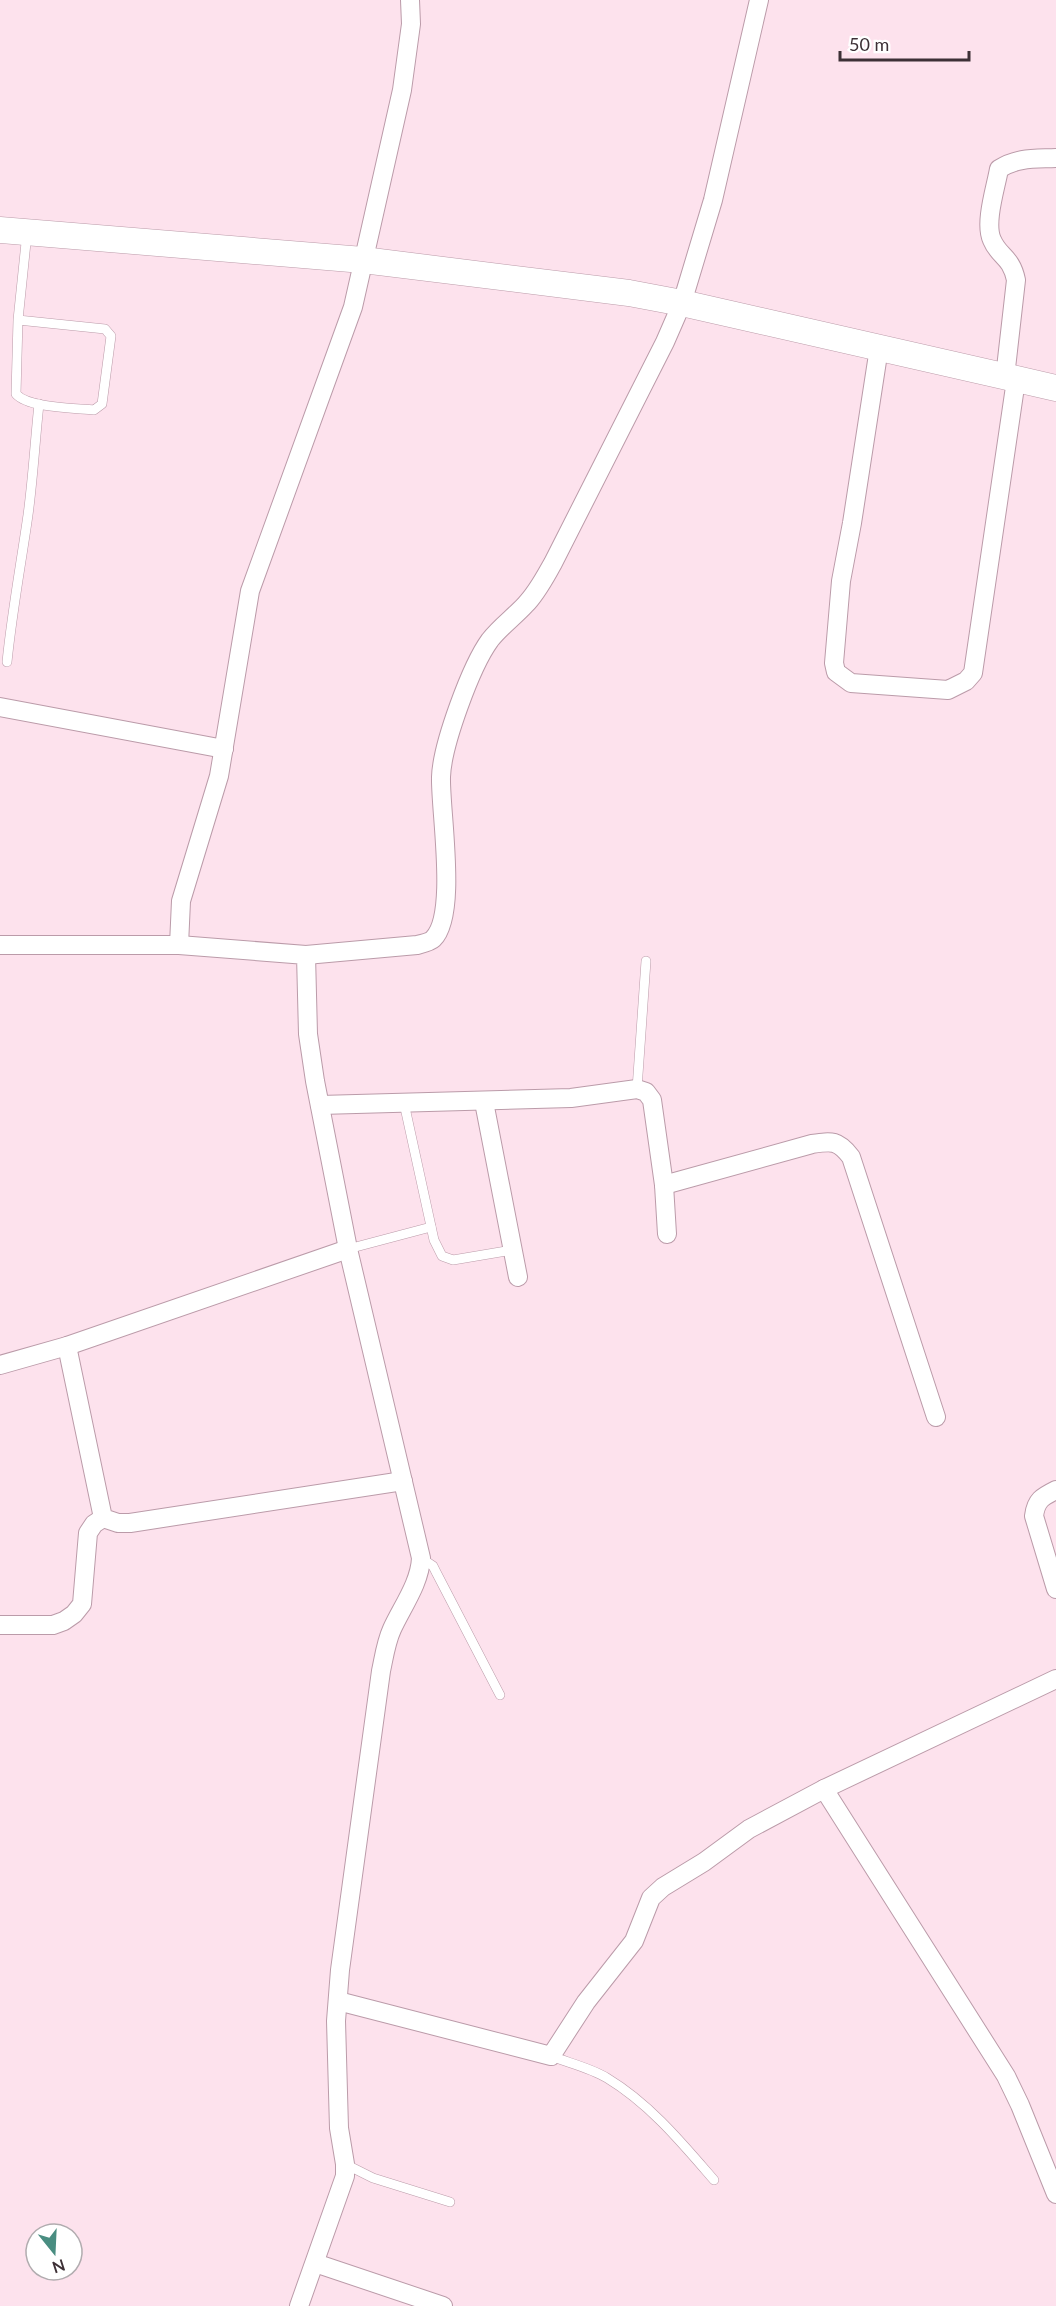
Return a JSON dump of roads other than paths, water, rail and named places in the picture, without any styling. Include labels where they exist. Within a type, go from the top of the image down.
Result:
[{"type":"street","points":[[179,945],[181,900],[212,806],[224,749],[250,591],[353,307],[402,90],[411,24],[410,0]]},
{"type":"street","points":[[0,945],[179,945],[306,955],[417,945],[433,939],[444,916],[446,860],[441,777],[443,758],[455,720],[478,658],[491,639],[537,590],[553,563],[665,342],[682,303],[713,200],[759,0]]},
{"type":"street","points":[[879,348],[841,581],[834,663],[836,672],[851,682],[948,690],[966,681],[973,673],[1010,378],[1016,280],[1014,267],[991,238],[989,222],[999,169],[1010,162],[1025,158],[1056,158]]},
{"type":"street","points":[[0,230],[363,260],[609,290],[682,303],[1056,388]]},
{"type":"street","points":[[0,707],[224,749]]},
{"type":"street","points":[[299,2306],[345,2176],[338,2105],[335,2036],[340,1970],[381,1671],[391,1632],[421,1569],[421,1558],[348,1249],[320,1105],[308,1034],[306,955]]},
{"type":"street","points":[[320,1105],[484,1102],[571,1098],[637,1089],[646,1092],[652,1100],[664,1185],[667,1234]]},
{"type":"street","points":[[484,1102],[518,1277]]},
{"type":"street","points":[[664,1185],[812,1144],[832,1141],[844,1148],[851,1157],[936,1417]]},
{"type":"street","points":[[0,1365],[67,1346],[348,1249]]},
{"type":"street","points":[[67,1346],[103,1518]]},
{"type":"street","points":[[103,1518],[118,1523],[130,1523],[403,1481]]},
{"type":"street","points":[[1056,1490],[1040,1498],[1036,1504],[1034,1516],[1056,1589]]},
{"type":"street","points":[[0,1625],[53,1625],[74,1614],[82,1604],[88,1533],[94,1524],[103,1518]]},
{"type":"street","points":[[338,2001],[551,2056],[585,2002],[634,1941],[651,1898],[663,1887],[704,1862],[749,1829],[824,1789],[1056,1679]]},
{"type":"street","points":[[824,1789],[1006,2076],[1056,2194]]},
{"type":"street","points":[[315,2263],[443,2306]]},
{"type":"lane","points":[[18,320],[105,330],[111,336],[102,404],[94,410],[39,404],[21,399],[16,394],[18,320],[27,232]]},
{"type":"lane","points":[[7,662],[12,608],[17,590],[28,512],[39,404]]},
{"type":"lane","points":[[637,1089],[646,961]]},
{"type":"lane","points":[[404,1103],[434,1240],[441,1256],[453,1260],[512,1250]]},
{"type":"lane","points":[[348,1249],[431,1227]]},
{"type":"lane","points":[[421,1558],[433,1566],[500,1695]]},
{"type":"lane","points":[[551,2056],[605,2076],[638,2100],[666,2126],[714,2180]]},
{"type":"lane","points":[[345,2164],[373,2178],[450,2202]]}]
